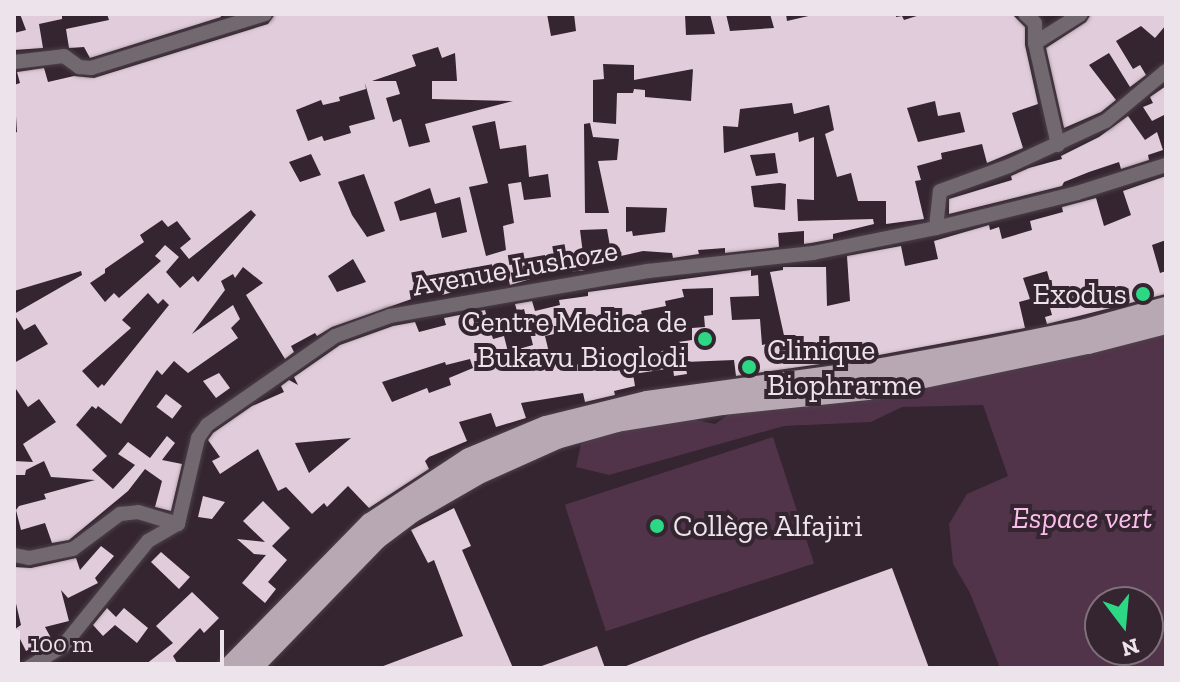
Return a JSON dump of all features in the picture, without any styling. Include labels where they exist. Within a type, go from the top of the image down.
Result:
[{"type":"main road","points":[[866,380],[1086,329],[1166,307]]},
{"type":"main road","points":[[228,668],[370,523],[473,466],[617,422],[1088,344],[1166,324]]},
{"type":"main road","points":[[252,668],[377,539],[473,466]]},
{"type":"street","points":[[14,62],[64,56],[79,67],[91,68],[265,14]]},
{"type":"street","points":[[1025,14],[1035,23],[1035,43],[1058,145]]},
{"type":"street","points":[[1035,43],[1081,14]]},
{"type":"street","points":[[936,228],[940,191],[1058,145],[1106,121],[1166,71]]},
{"type":"street","name":"Avenue Lushoze","points":[[178,524],[198,438],[207,425],[335,336],[390,316],[648,271],[813,253],[936,228],[1077,193],[1166,165]]},
{"type":"street","points":[[14,555],[29,558],[73,549],[120,514],[138,512],[178,524]]},
{"type":"street","points":[[28,668],[63,646],[148,541],[178,524]]},
{"type":"green space","name":"Espace vert","points":[[1166,324],[1166,668],[1000,668],[970,593],[953,564],[949,524],[967,494],[1008,476],[983,405],[902,407],[871,422],[784,426],[609,475],[576,467],[584,430],[667,414],[715,424],[747,402]]},
{"type":"green space","points":[[773,437],[814,563],[606,631],[565,505]]},
{"type":"building","points":[[20,14],[62,14],[62,19],[39,24],[43,48],[14,50],[14,33],[26,30]]},
{"type":"building","points":[[107,14],[220,14],[221,17],[90,58],[84,47],[69,48],[66,29],[109,20]]},
{"type":"building","points":[[275,14],[547,14],[551,36],[576,31],[574,14],[685,14],[686,35],[715,34],[710,14],[726,14],[730,31],[774,28],[770,14],[786,14],[787,21],[817,14],[896,14],[904,20],[923,14],[1012,14],[1025,27],[1025,45],[1038,104],[1012,113],[1023,148],[987,163],[982,144],[941,153],[942,159],[917,166],[921,180],[915,181],[924,219],[886,224],[886,201],[858,201],[851,173],[837,177],[825,134],[834,130],[829,105],[794,114],[792,103],[740,109],[738,127],[723,126],[724,153],[798,132],[799,142],[814,137],[814,200],[797,199],[798,221],[873,219],[874,224],[833,234],[833,239],[811,243],[804,244],[804,231],[778,233],[779,247],[725,253],[725,248],[698,250],[699,254],[673,258],[672,253],[643,251],[612,258],[607,229],[580,230],[585,270],[569,272],[568,268],[510,285],[508,277],[442,295],[440,289],[332,327],[317,336],[315,333],[291,346],[294,352],[285,359],[246,295],[263,283],[243,267],[235,278],[233,274],[221,281],[225,290],[192,334],[233,305],[240,319],[231,328],[238,338],[188,373],[174,361],[162,375],[157,370],[121,424],[98,406],[96,409],[92,406],[76,425],[107,456],[92,470],[113,489],[135,465],[118,454],[128,442],[150,458],[167,436],[175,443],[162,460],[182,464],[171,511],[155,507],[162,481],[145,469],[128,491],[69,540],[52,543],[45,523],[21,530],[16,510],[19,506],[46,499],[44,494],[95,480],[51,477],[44,461],[26,470],[25,475],[14,475],[14,461],[33,462],[23,444],[56,422],[39,399],[28,407],[14,386],[14,363],[48,344],[35,324],[24,330],[14,314],[82,275],[81,271],[14,291],[14,133],[17,132],[14,85],[20,83],[17,72],[44,68],[48,82],[74,76],[94,78],[268,24]],"holes":[[[438,47],[442,58],[455,53],[457,81],[432,81],[432,99],[513,101],[425,124],[430,142],[409,147],[401,119],[393,122],[386,98],[400,94],[396,81],[372,81],[416,66],[412,55]],[[603,64],[634,65],[634,80],[693,69],[691,101],[645,97],[645,90],[634,89],[633,93],[617,93],[616,124],[593,122],[593,80],[604,79]],[[365,83],[375,119],[349,126],[351,133],[324,141],[322,136],[308,141],[296,110],[321,100],[323,105],[340,101],[339,97],[366,89]],[[935,101],[938,116],[960,112],[965,132],[918,142],[907,108]],[[495,121],[500,149],[526,145],[529,177],[548,174],[551,197],[524,200],[521,182],[508,184],[514,223],[503,226],[506,250],[486,256],[469,187],[488,183],[472,126]],[[590,123],[593,137],[619,139],[617,160],[598,161],[609,213],[585,213],[584,124]],[[775,153],[778,173],[756,176],[750,155]],[[311,154],[321,175],[300,182],[289,162]],[[364,174],[385,231],[367,237],[352,215],[338,182]],[[786,184],[785,210],[754,207],[751,186]],[[430,188],[435,204],[460,197],[467,232],[442,238],[436,212],[400,221],[394,202]],[[626,207],[667,208],[665,232],[633,236],[632,231],[626,232]],[[251,210],[256,215],[198,282],[193,276],[180,288],[166,272],[179,257],[165,245],[155,256],[161,261],[119,298],[114,293],[105,302],[90,283],[144,242],[140,235],[162,220],[168,227],[177,221],[191,239],[180,248],[189,259]],[[353,259],[366,282],[337,292],[328,276]],[[148,293],[158,304],[163,299],[169,305],[104,386],[102,384],[98,388],[82,371],[131,328],[122,320]]]},
{"type":"building","points":[[1091,14],[1166,14],[1166,25],[1155,38],[1141,26],[1116,41],[1133,69],[1140,65],[1146,75],[1130,87],[1109,53],[1089,65],[1116,100],[1101,112],[1064,128],[1046,48],[1086,22]]},
{"type":"building","points":[[1166,86],[1166,114],[1152,121],[1143,107],[1153,103],[1150,97]]},
{"type":"building","points":[[1128,116],[1145,140],[1157,132],[1163,150],[1148,155],[1149,160],[1121,169],[1119,162],[1064,182],[1062,186],[949,214],[949,199],[1012,180],[1011,176],[1029,168],[1062,159],[1061,156],[1099,137]]},
{"type":"building","points":[[1166,176],[1166,240],[1152,245],[1160,273],[1166,271],[1166,294],[1047,324],[1045,317],[1052,315],[1048,301],[1055,299],[1047,271],[1023,278],[1030,299],[1019,302],[1025,328],[863,358],[736,376],[734,360],[685,362],[687,374],[674,376],[673,368],[633,374],[635,386],[614,391],[615,395],[585,402],[583,393],[521,403],[526,418],[496,427],[491,413],[459,422],[467,441],[429,457],[425,461],[429,469],[369,508],[348,486],[327,507],[324,503],[312,514],[286,487],[278,491],[258,449],[220,474],[212,461],[220,457],[208,440],[213,433],[252,406],[284,392],[281,386],[289,380],[298,385],[294,377],[340,345],[393,326],[415,322],[419,332],[446,325],[444,318],[485,310],[493,339],[504,336],[508,352],[533,345],[524,309],[517,311],[515,304],[532,301],[535,311],[560,305],[559,300],[588,296],[588,292],[751,270],[751,276],[758,275],[759,296],[730,297],[732,320],[760,319],[762,345],[785,340],[770,272],[783,270],[783,267],[826,267],[827,306],[850,301],[847,256],[901,246],[905,266],[938,259],[934,241],[989,225],[990,230],[999,227],[1002,239],[1032,230],[1030,221],[1063,212],[1062,207],[1096,198],[1104,226],[1131,215],[1123,191]],"holes":[[[713,288],[713,315],[704,316],[705,327],[692,328],[692,340],[678,342],[679,348],[605,361],[604,358],[558,369],[557,364],[552,365],[545,336],[642,315],[641,311],[666,306],[665,301],[684,297],[682,289]],[[470,359],[473,368],[449,378],[451,385],[429,393],[427,388],[392,402],[382,382],[445,362],[446,365]],[[351,438],[309,473],[295,443]]]},
{"type":"building","points":[[219,373],[230,388],[216,398],[203,381]]},
{"type":"building","points":[[166,394],[182,406],[172,419],[156,407]]},
{"type":"building","points":[[203,496],[225,502],[212,519],[198,517]]},
{"type":"building","points":[[263,501],[290,528],[272,546],[287,560],[268,582],[276,589],[265,603],[242,583],[266,555],[254,554],[237,539],[265,542],[243,521]]},
{"type":"building","points":[[454,508],[471,546],[462,550],[513,668],[378,668],[463,636],[434,560],[428,563],[411,530]]},
{"type":"building","points":[[101,546],[114,556],[95,578],[98,583],[68,598],[61,590],[69,621],[45,627],[51,638],[26,651],[15,629],[21,625],[14,595],[14,567],[31,568],[76,558],[80,570]]},
{"type":"building","points":[[161,552],[190,577],[179,589],[151,562]]},
{"type":"building","points":[[892,568],[929,668],[621,668],[701,637]]},
{"type":"building","points":[[192,592],[219,618],[204,633],[200,628],[173,656],[180,668],[141,668],[173,643],[156,626]]},
{"type":"building","points":[[107,608],[116,617],[124,608],[148,628],[137,643],[115,625],[103,636],[93,625]]},
{"type":"building","points":[[597,646],[605,668],[539,668],[539,667]]},
{"type":"place","name":"Exodus","points":[[1143,294]]},
{"type":"place","name":"Centre Medica de Bukavu Bioglodi","points":[[705,339]]},
{"type":"place","name":"Clinique Biophrarme","points":[[749,367]]},
{"type":"place","name":"Collège Alfajiri","points":[[657,526]]}]
